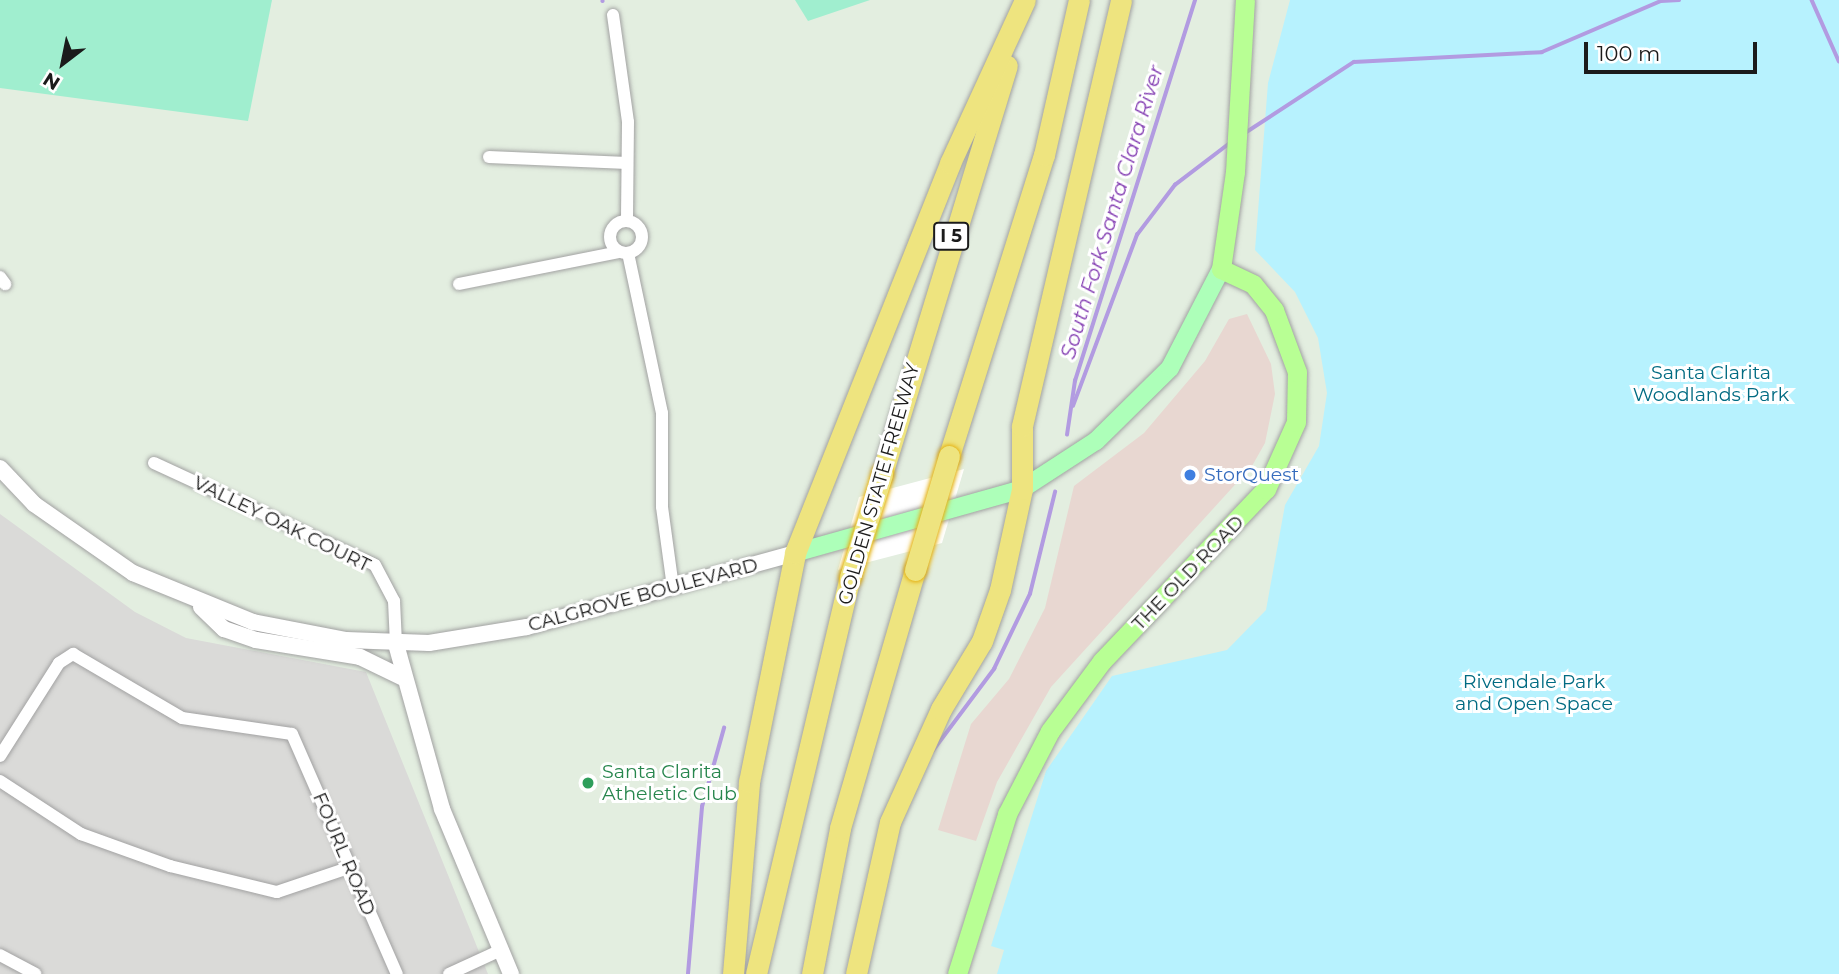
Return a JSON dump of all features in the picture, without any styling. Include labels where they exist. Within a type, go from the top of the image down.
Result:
[{"type":"highway","name":"GOLDEN STATE FREEWAY","points":[[756,974],[850,577],[1025,0]]},
{"type":"highway","points":[[733,974],[749,782],[795,552],[950,163],[1025,0]]},
{"type":"highway","points":[[812,974],[840,828],[949,456],[1044,155],[1079,0]]},
{"type":"highway","points":[[856,974],[890,822],[941,709],[993,616],[1022,489],[1022,426],[1096,131],[1121,0]]},
{"type":"main road","points":[[1222,269],[1235,172],[1248,22],[1245,0]]},
{"type":"main road","points":[[1248,22],[1257,0]]},
{"type":"main road","name":"CALGROVE BOULEVARD","points":[[795,552],[1022,489],[1096,441],[1147,395],[1187,342],[1222,269]]},
{"type":"main road","name":"THE OLD ROAD","points":[[957,974],[1007,814],[1050,731],[1102,661],[1266,489],[1285,454],[1298,397],[1290,344],[1261,292],[1222,269]]},
{"type":"street","points":[[459,284],[623,252],[643,237],[627,220],[627,163],[613,15]]},
{"type":"street","points":[[489,157],[627,163]]},
{"type":"street","points":[[627,220],[611,229],[623,252],[662,413],[662,507],[673,587]]},
{"type":"street","name":"VALLEY OAK COURT","points":[[154,463],[375,565],[394,601],[396,644]]},
{"type":"street","name":"CALGROVE BOULEVARD","points":[[0,468],[83,542],[197,603],[298,632],[396,644],[527,627],[795,552]]},
{"type":"street","points":[[197,603],[224,629],[360,657],[401,677]]},
{"type":"street","points":[[396,644],[401,677],[442,809],[511,974]]},
{"type":"street","name":"FOURL ROAD","points":[[0,756],[60,663],[74,654],[182,718],[292,734],[348,868],[397,974]]},
{"type":"street","points":[[0,781],[104,845],[250,886],[277,892],[348,868]]},
{"type":"street","points":[[449,974],[501,950]]},
{"type":"street","points":[[0,955],[35,974]]},
{"type":"shaded area","points":[[1247,314],[1271,364],[1275,394],[1265,443],[1252,466],[1051,687],[997,782],[976,841],[938,830],[971,724],[1009,679],[1045,608],[1074,486],[1144,433],[1205,361],[1229,319]]},
{"type":"shaded area","points":[[0,514],[135,612],[186,638],[366,672],[488,974],[0,974]]},
{"type":"green space","points":[[0,0],[272,0],[248,121],[0,88]]},
{"type":"green space","points":[[795,0],[870,0],[808,21]]},
{"type":"green space","name":"Rivendale Park and Open Space","points":[[1290,0],[1839,0],[1839,974],[997,974],[1004,950],[991,946],[1046,771],[1112,676],[1227,650],[1266,610],[1285,505],[1319,446],[1327,393],[1318,338],[1295,292],[1255,250],[1268,83]]},
{"type":"pier","points":[[964,469],[942,543],[838,570],[859,497]]},
{"type":"waterway","name":"South Fork Santa Clara River","points":[[1067,435],[1075,381],[1195,0]]},
{"type":"waterway","points":[[1245,133],[1354,62],[1542,52],[1661,1],[1679,0]]},
{"type":"waterway","points":[[1812,0],[1839,61]]},
{"type":"waterway","points":[[1073,406],[1137,235],[1175,185],[1230,143]]},
{"type":"waterway","name":"South Fork Santa Clara River","points":[[932,752],[994,669],[1030,594],[1055,492]]},
{"type":"waterway","points":[[688,974],[702,807],[724,728]]},
{"type":"place","name":"StorQuest","points":[[1190,475]]},
{"type":"place","name":"Santa Clarita Atheletic Club","points":[[588,783]]},
{"type":"park label","name":"Santa Clarita Woodlands Park","points":[[1711,384]]}]
